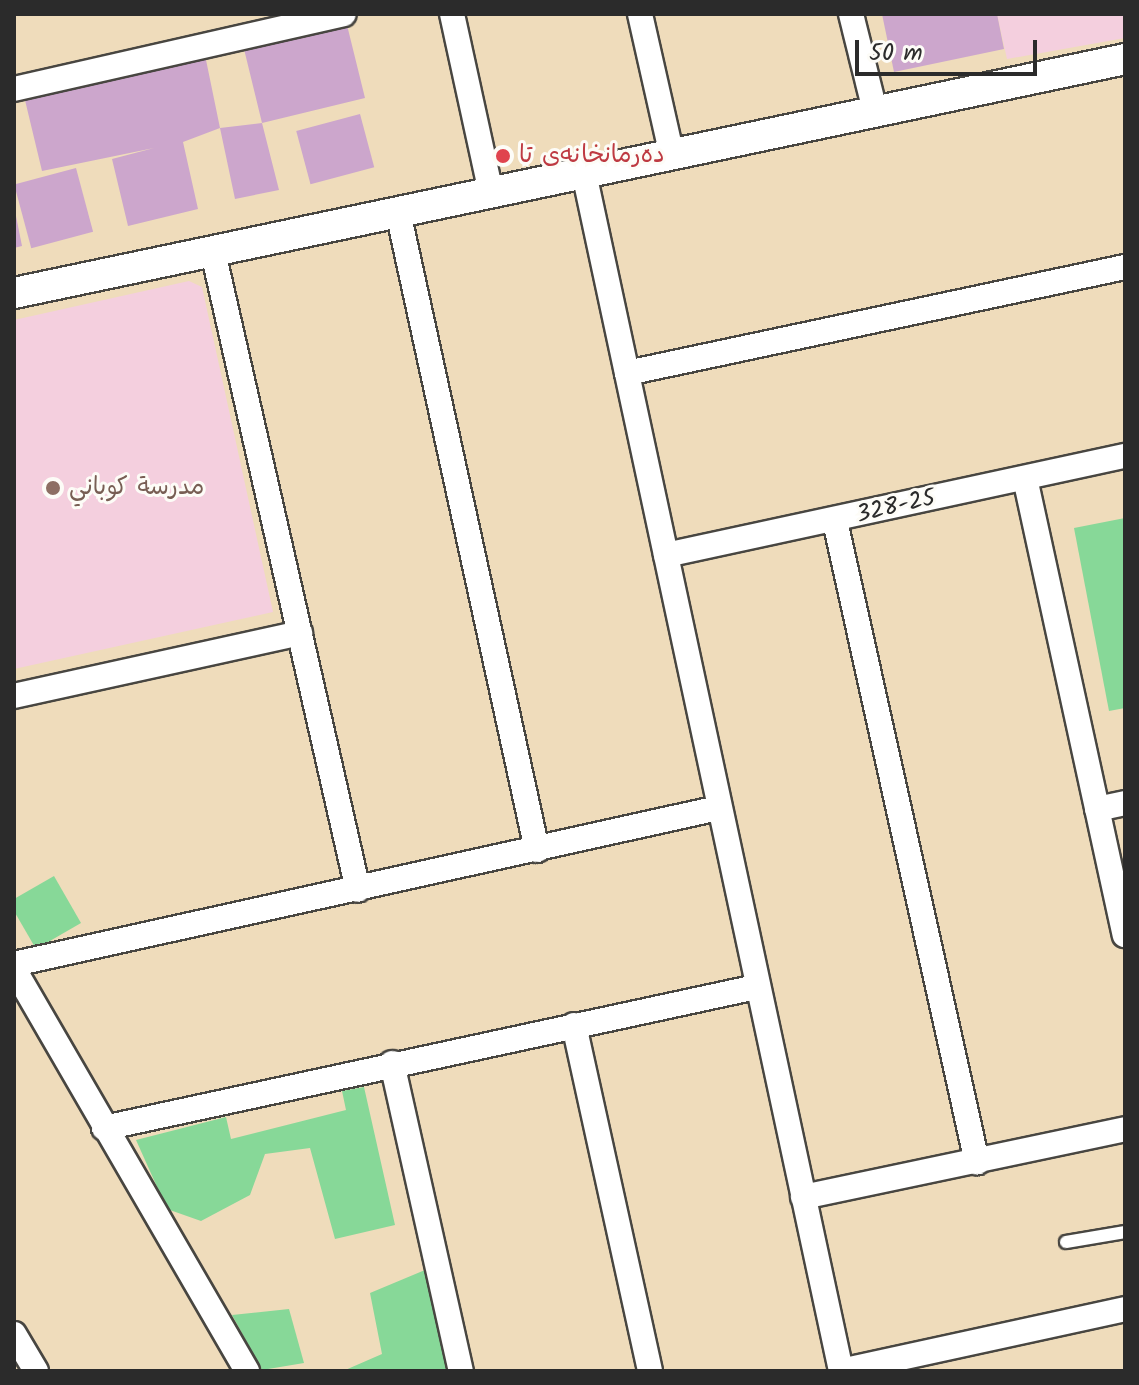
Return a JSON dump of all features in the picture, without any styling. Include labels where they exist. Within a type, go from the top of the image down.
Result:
[{"type":"street","points":[[14,89],[344,14]]},
{"type":"street","points":[[452,14],[491,193]]},
{"type":"street","points":[[640,14],[672,156]]},
{"type":"street","points":[[851,14],[875,111]]},
{"type":"street","points":[[14,293],[1125,59]]},
{"type":"street","points":[[584,173],[756,987],[841,1371],[1125,1309]]},
{"type":"street","points":[[398,212],[537,850]]},
{"type":"street","points":[[213,252],[358,890]]},
{"type":"street","points":[[627,373],[1125,267]]},
{"type":"street","name":"328-25","points":[[666,555],[1125,456]]},
{"type":"street","points":[[1025,478],[1125,935]]},
{"type":"street","points":[[835,521],[977,1162]]},
{"type":"street","points":[[14,696],[300,633]]},
{"type":"street","points":[[1097,809],[1125,803]]},
{"type":"street","points":[[247,1371],[104,1128],[14,966],[718,808]]},
{"type":"street","points":[[104,1128],[392,1063],[756,987]]},
{"type":"street","points":[[574,1025],[650,1371]]},
{"type":"street","points":[[392,1063],[461,1371]]},
{"type":"street","points":[[803,1197],[1125,1129]]},
{"type":"street","points":[[14,1334],[36,1371]]},
{"type":"lane","points":[[1066,1242],[1125,1232]]},
{"type":"shaded area","points":[[997,14],[1123,14],[1125,38],[1007,59]]},
{"type":"shaded area","points":[[189,281],[202,287],[273,612],[14,669],[14,320]]},
{"type":"green space","points":[[1125,518],[1125,708],[1109,711],[1074,528]]},
{"type":"green space","points":[[54,876],[81,923],[36,949],[14,911],[14,899]]},
{"type":"green space","points":[[364,1087],[395,1225],[335,1239],[310,1148],[265,1154],[250,1195],[201,1221],[167,1209],[136,1140],[226,1117],[231,1139],[346,1110],[342,1091]]},
{"type":"green space","points":[[425,1270],[448,1371],[343,1371],[382,1354],[370,1293]]},
{"type":"green space","points":[[289,1309],[304,1363],[262,1370],[232,1315]]},
{"type":"building","points":[[882,14],[997,14],[1004,49],[894,72]]},
{"type":"building","points":[[347,25],[365,98],[262,123],[244,49]]},
{"type":"building","points":[[205,55],[220,128],[183,142],[198,209],[128,226],[112,159],[154,148],[42,171],[24,96]]},
{"type":"building","points":[[360,114],[374,167],[310,184],[296,131]]},
{"type":"building","points":[[262,123],[279,190],[235,199],[220,128]]},
{"type":"building","points":[[76,168],[93,232],[31,248],[14,185]]},
{"type":"building","points":[[14,212],[22,246],[14,248]]},
{"type":"place","name":"دەرمانخانەی تا","points":[[503,156]]},
{"type":"place","name":"مدرسة كوباني","points":[[53,488]]}]
